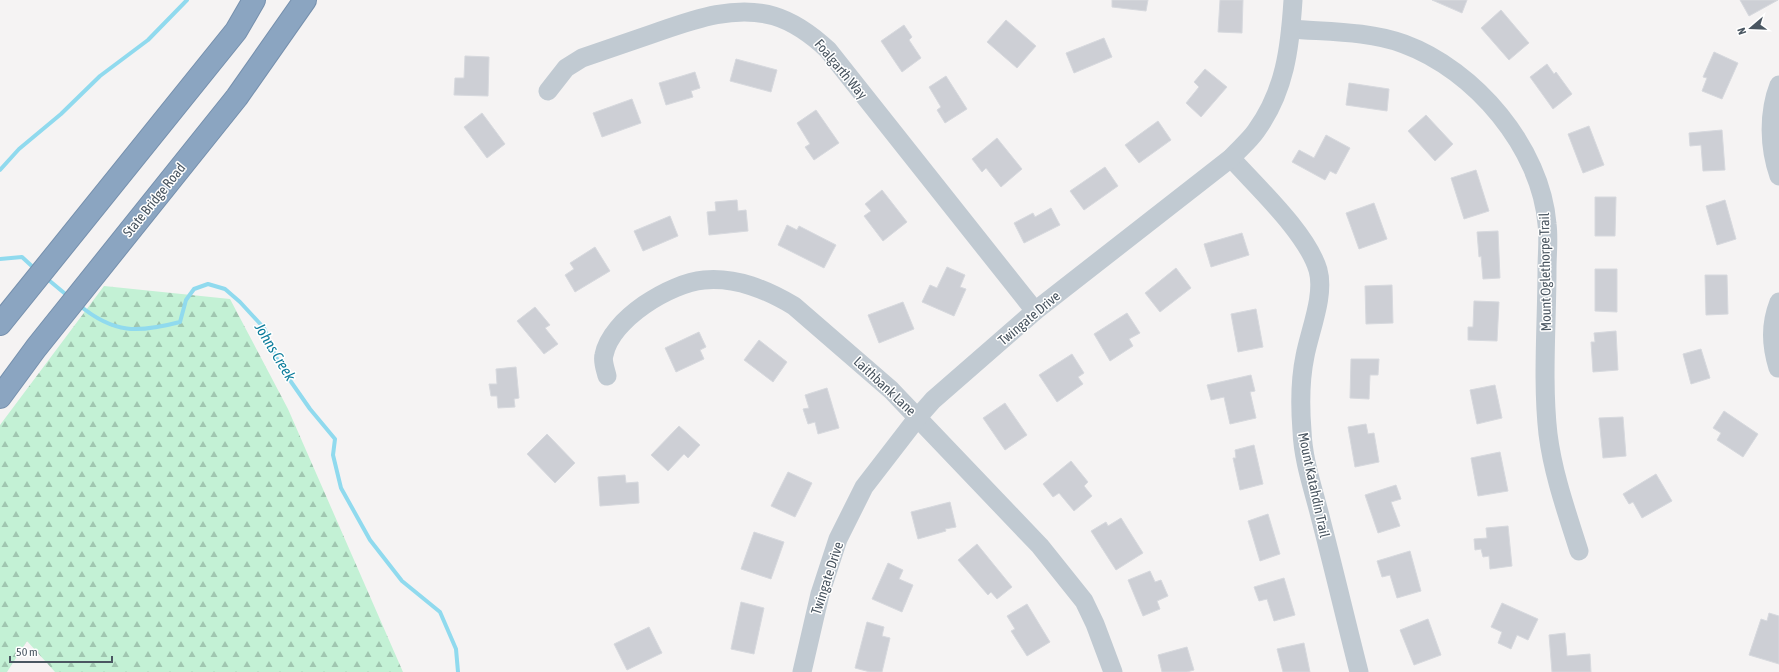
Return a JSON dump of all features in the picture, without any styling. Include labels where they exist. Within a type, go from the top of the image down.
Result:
[{"type":"highway","points":[[1,323],[236,31],[254,0]]},
{"type":"highway","name":"State Bridge Road","points":[[0,397],[36,348],[237,97],[305,0]]},
{"type":"street","name":"Twingate Drive","points":[[802,672],[820,594],[838,539],[864,487],[933,400],[1035,311],[1231,158],[1256,131],[1274,100],[1286,67],[1293,0]]},
{"type":"street","name":"Foalgarth Way","points":[[548,91],[566,68],[582,58],[693,21],[723,14],[752,12],[774,16],[788,22],[814,36],[828,50],[1035,311]]},
{"type":"street","name":"Mount Oglethorpe Trail","points":[[1291,29],[1375,36],[1403,44],[1429,55],[1454,70],[1476,90],[1510,129],[1527,153],[1541,189],[1547,224],[1546,395],[1548,434],[1556,475],[1579,551]]},
{"type":"street","points":[[1779,85],[1776,94],[1771,126],[1774,160],[1779,176]]},
{"type":"street","name":"Mount Katahdin Trail","points":[[1231,158],[1294,228],[1311,254],[1318,270],[1320,283],[1319,296],[1305,357],[1301,384],[1302,433],[1308,469],[1359,672]]},
{"type":"street","name":"Laithbank Lane","points":[[607,376],[603,356],[612,336],[629,317],[662,294],[688,283],[705,280],[731,281],[754,286],[777,296],[794,306],[892,390],[1040,546],[1084,602],[1095,624],[1113,672]]},
{"type":"street","points":[[1778,368],[1773,351],[1771,332],[1779,302]]},
{"type":"green space","points":[[104,286],[230,299],[288,409],[403,672],[55,672],[27,641],[7,672],[0,672],[0,425]]},
{"type":"building","points":[[1112,0],[1148,0],[1146,11],[1112,7]]},
{"type":"building","points":[[1220,0],[1243,0],[1242,33],[1218,32]]},
{"type":"building","points":[[1432,0],[1467,0],[1462,13]]},
{"type":"building","points":[[1740,0],[1778,0],[1749,16]]},
{"type":"building","points":[[1501,10],[1529,43],[1509,60],[1481,28]]},
{"type":"building","points":[[1006,20],[1036,46],[1017,68],[987,42]]},
{"type":"building","points":[[904,25],[912,37],[909,40],[921,58],[902,72],[881,41]]},
{"type":"building","points":[[1104,38],[1112,57],[1074,73],[1066,53]]},
{"type":"building","points":[[1714,52],[1738,63],[1722,99],[1702,91],[1707,78],[1703,77]]},
{"type":"building","points":[[465,56],[489,57],[488,96],[454,95],[455,78],[464,78]]},
{"type":"building","points":[[736,59],[777,70],[771,92],[730,81]]},
{"type":"building","points":[[1547,64],[1554,74],[1556,72],[1572,94],[1553,109],[1530,77]]},
{"type":"building","points":[[1205,69],[1227,87],[1201,117],[1186,103],[1199,87],[1194,82]]},
{"type":"building","points":[[695,72],[700,88],[691,91],[693,97],[666,105],[659,83]]},
{"type":"building","points":[[946,76],[967,109],[945,123],[937,110],[941,107],[929,87]]},
{"type":"building","points":[[1349,83],[1389,89],[1387,111],[1346,105]]},
{"type":"building","points":[[632,99],[641,123],[602,137],[593,113]]},
{"type":"building","points":[[816,110],[839,143],[814,160],[805,147],[810,144],[797,123]]},
{"type":"building","points":[[482,113],[505,144],[487,158],[464,127]]},
{"type":"building","points":[[1426,115],[1453,144],[1435,161],[1408,131]]},
{"type":"building","points":[[1158,121],[1171,140],[1139,163],[1125,145]]},
{"type":"building","points":[[1589,126],[1604,165],[1583,173],[1568,134]]},
{"type":"building","points":[[1722,130],[1725,170],[1703,171],[1701,145],[1690,146],[1689,133]]},
{"type":"building","points":[[1326,135],[1350,148],[1336,174],[1330,171],[1325,180],[1292,162],[1299,150],[1314,158]]},
{"type":"building","points":[[997,138],[1022,169],[1001,187],[986,168],[982,172],[972,159]]},
{"type":"building","points":[[1105,167],[1118,186],[1084,210],[1070,191]]},
{"type":"building","points":[[1476,170],[1489,211],[1464,219],[1451,178]]},
{"type":"building","points":[[882,190],[907,222],[883,241],[864,216],[871,211],[865,204]]},
{"type":"building","points":[[1595,197],[1616,197],[1615,236],[1595,236]]},
{"type":"building","points":[[737,200],[738,211],[746,210],[748,231],[709,235],[707,212],[716,211],[715,202]]},
{"type":"building","points":[[1725,200],[1736,239],[1717,245],[1706,206]]},
{"type":"building","points":[[1374,203],[1387,239],[1359,249],[1346,213]]},
{"type":"building","points":[[1051,208],[1060,225],[1024,243],[1014,223],[1033,213],[1035,217]]},
{"type":"building","points":[[670,216],[678,236],[643,251],[634,231]]},
{"type":"building","points":[[787,225],[797,230],[799,226],[836,245],[824,268],[778,245]]},
{"type":"building","points":[[1498,231],[1500,278],[1483,279],[1477,232]]},
{"type":"building","points":[[1242,233],[1249,255],[1211,267],[1204,244]]},
{"type":"building","points":[[595,247],[610,271],[575,292],[565,275],[574,269],[570,263]]},
{"type":"building","points":[[947,267],[965,275],[960,287],[966,289],[954,316],[922,302],[930,285],[937,288]]},
{"type":"building","points":[[1176,268],[1191,288],[1160,312],[1145,293]]},
{"type":"building","points":[[1595,269],[1617,269],[1617,312],[1595,311]]},
{"type":"building","points":[[1705,275],[1727,275],[1728,314],[1706,315]]},
{"type":"building","points":[[1392,285],[1393,323],[1366,324],[1365,286]]},
{"type":"building","points":[[1474,301],[1499,302],[1497,341],[1468,340],[1468,327],[1473,327]]},
{"type":"building","points":[[903,302],[914,329],[879,343],[868,315]]},
{"type":"building","points":[[535,307],[550,325],[545,328],[558,344],[544,354],[517,321]]},
{"type":"building","points":[[1256,309],[1263,347],[1238,352],[1231,314]]},
{"type":"building","points":[[1127,313],[1140,333],[1129,339],[1133,346],[1110,361],[1094,334]]},
{"type":"building","points":[[1616,331],[1618,370],[1593,372],[1591,342],[1595,342],[1594,333]]},
{"type":"building","points":[[699,332],[706,347],[700,350],[704,359],[676,372],[665,348]]},
{"type":"building","points":[[759,340],[787,362],[773,382],[744,360]]},
{"type":"building","points":[[1701,349],[1710,378],[1691,384],[1683,354]]},
{"type":"building","points":[[1072,354],[1084,373],[1078,377],[1083,384],[1057,402],[1039,375]]},
{"type":"building","points":[[1351,359],[1379,359],[1378,375],[1370,375],[1369,399],[1350,398]]},
{"type":"building","points":[[516,367],[519,398],[514,399],[515,407],[498,408],[497,396],[491,396],[489,384],[497,384],[496,369]]},
{"type":"building","points":[[1251,375],[1255,391],[1250,392],[1256,418],[1230,424],[1224,397],[1211,400],[1207,385]]},
{"type":"building","points":[[1495,385],[1502,418],[1477,424],[1470,390]]},
{"type":"building","points":[[827,388],[839,428],[818,434],[815,422],[808,424],[803,409],[809,408],[805,395]]},
{"type":"building","points":[[1005,403],[1027,435],[1005,450],[983,418]]},
{"type":"building","points":[[1724,411],[1758,434],[1743,457],[1717,440],[1721,433],[1713,428]]},
{"type":"building","points":[[1623,417],[1626,456],[1603,458],[1599,418]]},
{"type":"building","points":[[1366,424],[1368,434],[1374,433],[1379,462],[1355,467],[1348,427]]},
{"type":"building","points":[[679,426],[700,445],[688,458],[684,454],[668,471],[651,455]]},
{"type":"building","points":[[547,434],[575,463],[555,483],[527,454]]},
{"type":"building","points":[[1254,445],[1263,484],[1240,490],[1233,458],[1236,458],[1235,450]]},
{"type":"building","points":[[1500,452],[1508,491],[1478,496],[1471,458]]},
{"type":"building","points":[[1071,461],[1088,482],[1084,486],[1092,496],[1074,511],[1059,493],[1053,497],[1043,484]]},
{"type":"building","points":[[788,472],[812,483],[795,517],[771,506]]},
{"type":"building","points":[[1656,474],[1672,501],[1642,518],[1633,502],[1629,504],[1623,494]]},
{"type":"building","points":[[625,475],[626,483],[638,482],[639,503],[600,506],[598,477]]},
{"type":"building","points":[[1396,485],[1401,499],[1391,502],[1400,526],[1378,533],[1365,495]]},
{"type":"building","points":[[950,502],[956,527],[945,529],[946,531],[918,539],[911,512]]},
{"type":"building","points":[[1268,514],[1280,554],[1260,561],[1248,521]]},
{"type":"building","points":[[1121,518],[1143,553],[1116,570],[1091,531],[1106,522],[1108,526]]},
{"type":"building","points":[[1508,526],[1512,566],[1490,569],[1489,556],[1483,557],[1481,549],[1475,550],[1474,539],[1487,538],[1486,528]]},
{"type":"building","points":[[754,532],[784,542],[771,579],[741,569]]},
{"type":"building","points":[[977,544],[1012,587],[997,599],[991,592],[988,595],[958,560]]},
{"type":"building","points":[[1410,551],[1421,591],[1397,598],[1390,575],[1382,577],[1377,561]]},
{"type":"building","points":[[888,563],[903,570],[899,579],[913,585],[902,612],[872,599]]},
{"type":"building","points":[[1150,571],[1155,582],[1161,580],[1168,596],[1157,601],[1160,609],[1143,616],[1128,580]]},
{"type":"building","points":[[1284,578],[1295,615],[1274,621],[1267,599],[1259,601],[1254,587]]},
{"type":"building","points":[[741,602],[764,608],[754,654],[731,649]]},
{"type":"building","points":[[1502,603],[1538,619],[1528,640],[1517,635],[1511,649],[1498,643],[1502,632],[1491,627]]},
{"type":"building","points":[[1027,604],[1050,642],[1027,656],[1011,631],[1015,629],[1007,616]]},
{"type":"building","points":[[1769,613],[1779,616],[1779,664],[1749,655],[1761,619],[1767,621]]},
{"type":"building","points":[[1428,619],[1441,655],[1414,665],[1400,630]]},
{"type":"building","points":[[867,622],[884,627],[882,636],[890,638],[882,672],[870,672],[855,668]]},
{"type":"building","points":[[649,627],[662,653],[627,670],[614,644]]},
{"type":"building","points":[[1565,633],[1567,656],[1590,654],[1591,672],[1552,672],[1549,635]]},
{"type":"building","points":[[1304,643],[1310,672],[1283,672],[1277,649]]},
{"type":"building","points":[[1187,647],[1194,670],[1187,672],[1162,672],[1158,655]]},
{"type":"waterway","points":[[0,170],[19,149],[61,114],[100,76],[148,40],[187,0]]},
{"type":"waterway","name":"Johns Creek","points":[[0,259],[22,257],[35,269]]},
{"type":"waterway","name":"Johns Creek","points":[[45,277],[69,297]]},
{"type":"waterway","name":"Johns Creek","points":[[79,305],[92,315],[115,326],[139,329],[165,326],[180,322],[186,300],[194,289],[208,284],[225,289],[240,302],[264,328],[280,366],[310,409],[335,439],[333,455],[341,488],[370,540],[402,581],[440,612],[456,649],[458,672]]}]
